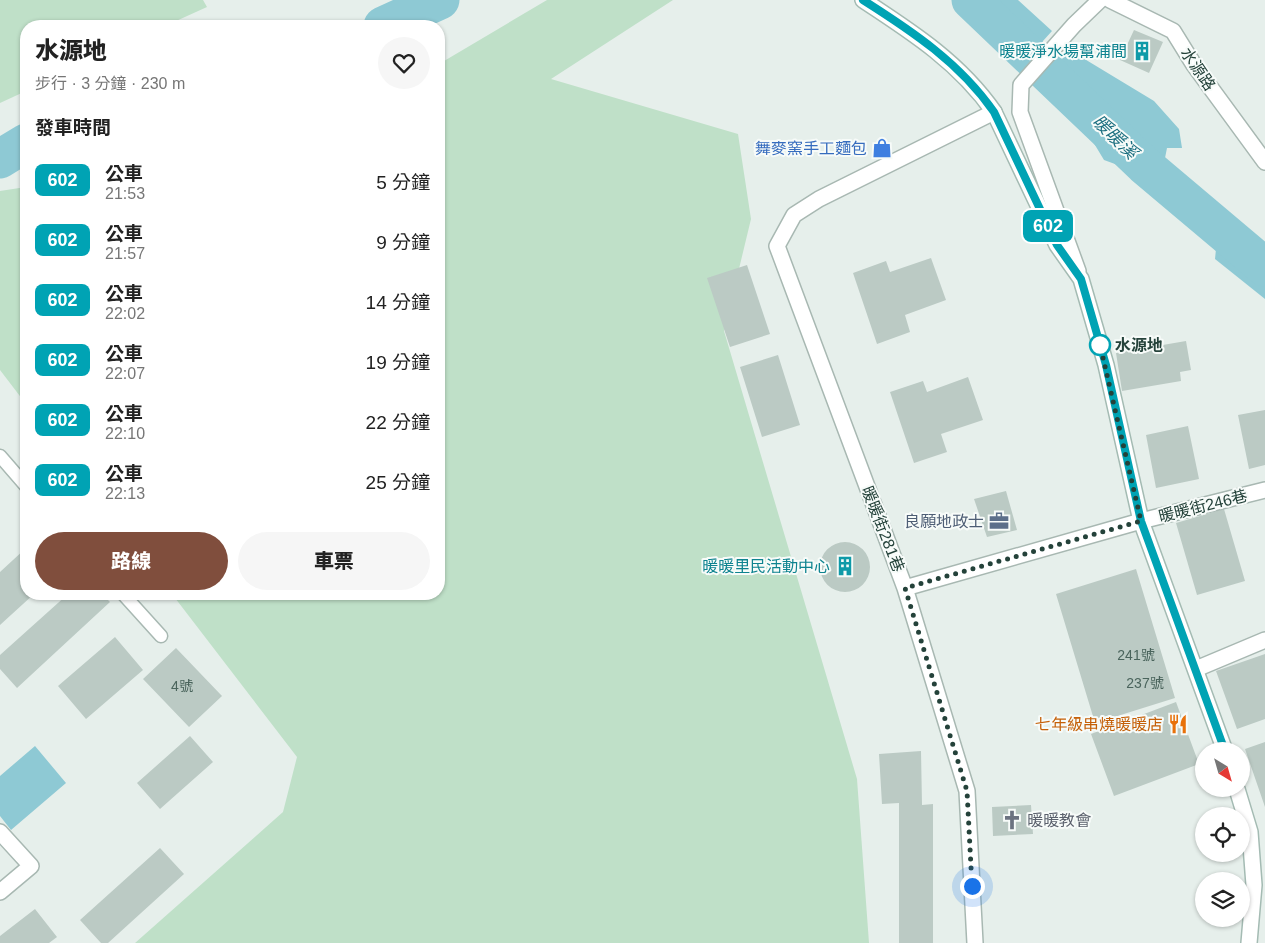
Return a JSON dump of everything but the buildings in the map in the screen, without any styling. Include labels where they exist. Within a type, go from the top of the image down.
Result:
[{"type":"street","points":[[863,0],[919,36],[959,70],[994,112],[1057,245],[1081,279]]},
{"type":"street","points":[[1100,0],[1074,25],[1021,85],[1020,112],[1081,279],[1106,365],[1141,521],[1222,742]]},
{"type":"street","name":"水源路","points":[[1110,0],[1173,32],[1194,65],[1265,162]]},
{"type":"street","name":"暖暖街281巷","points":[[975,943],[967,791],[905,588],[777,246],[794,215],[820,199],[994,112]]},
{"type":"street","name":"暖暖街246巷","points":[[905,588],[1141,521],[1265,490]]},
{"type":"street","points":[[1196,669],[1265,640]]},
{"type":"street","points":[[1240,798],[1250,832],[1254,885],[1249,943]]},
{"type":"street","points":[[0,832],[31,866],[0,892]]},
{"type":"lane","points":[[0,456],[20,479]]},
{"type":"lane","points":[[128,600],[161,636]]},
{"type":"green space","points":[[0,0],[203,0],[207,7],[178,20],[20,20],[20,94],[0,103]]},
{"type":"green space","points":[[547,0],[673,0],[551,79],[738,134],[751,219],[724,331],[857,779],[869,943],[135,943],[283,812],[297,757],[177,600],[445,600],[445,60]]},
{"type":"green space","points":[[20,188],[20,396],[0,370],[0,191]]},
{"type":"water","points":[[979,0],[1018,0],[1052,31],[1033,52]]},
{"type":"water","points":[[1068,49],[1154,101],[1179,129],[1182,148],[1167,148],[1164,163],[1178,179],[1190,182],[1220,211],[1233,250],[1265,286],[1265,299],[1215,259],[1217,239],[1193,200],[1148,176],[1104,160],[1048,67]]},
{"type":"water","points":[[35,746],[66,783],[11,830],[0,816],[0,776]]},
{"type":"waterway","points":[[396,20],[440,0]]},
{"type":"waterway","name":"暖暖溪","points":[[971,0],[1144,165],[1265,267]]},
{"type":"waterway","points":[[0,159],[20,147]]},
{"type":"bus line","name":"602","points":[[863,0],[919,36],[959,70],[985,99],[994,112],[1057,245],[1081,279],[1106,365],[1141,521],[1222,742]]},
{"type":"place","name":"暖暖淨水場幫浦間","points":[[1142,51]]},
{"type":"place","name":"舞麥窯手工麵包","points":[[882,148]]},
{"type":"place","name":"水源地","points":[[1100,345]]},
{"type":"place","name":"良願地政士","points":[[999,521]]},
{"type":"place","name":"暖暖里民活動中心","points":[[845,566]]},
{"type":"place","name":"七年級串燒暖暖店","points":[[1178,724]]},
{"type":"place","name":"暖暖教會","points":[[1012,820]]},
{"type":"route","points":[[972,886],[967,791],[905,588],[1141,521],[1100,345]]}]
